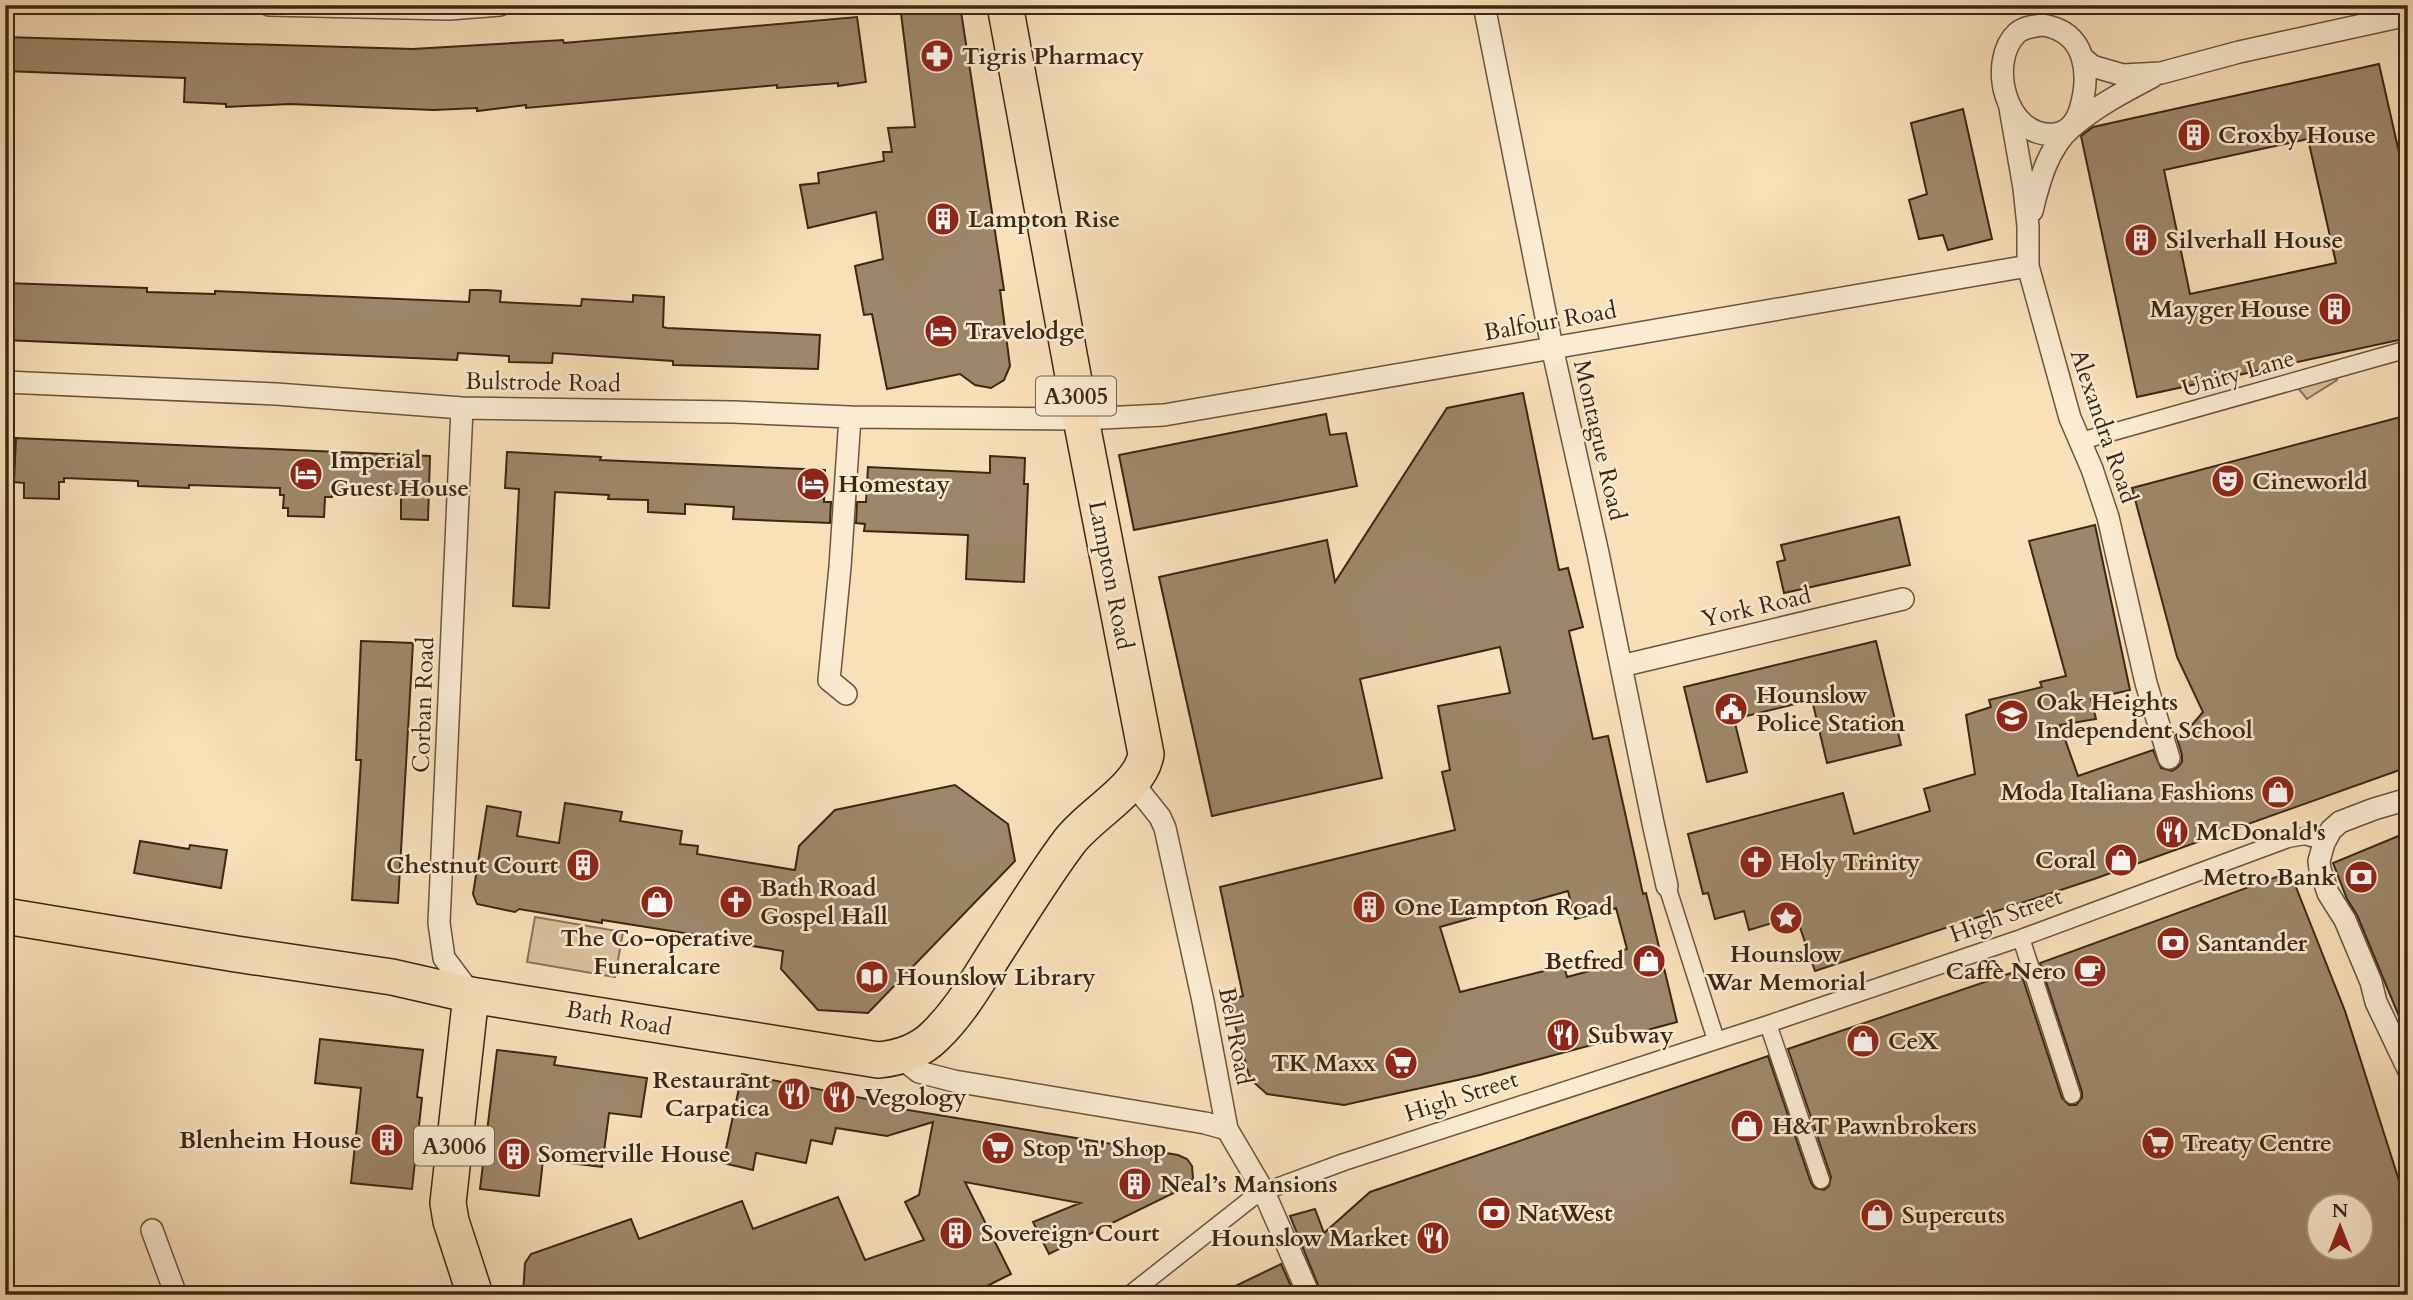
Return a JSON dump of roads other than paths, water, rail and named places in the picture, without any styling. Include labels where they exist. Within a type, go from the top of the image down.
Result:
[{"type":"main road","name":"Lampton Road","points":[[901,1058],[921,1048],[952,1019],[1070,840],[1132,782],[1144,766],[1146,754],[1080,419],[1005,5]]},
{"type":"main road","name":"Bath Road","points":[[5,916],[247,956],[392,976],[471,995],[769,1044],[878,1060],[901,1058]]},
{"type":"main road","name":"A3006","points":[[471,995],[448,1203],[451,1221],[475,1295]]},
{"type":"street","points":[[269,5],[449,9],[500,5]]},
{"type":"street","name":"Montague Road","points":[[1484,5],[1552,347],[1667,886]]},
{"type":"street","points":[[2161,72],[2060,133],[2035,133],[2026,128],[2010,108],[2005,91],[2004,65],[2006,54],[2017,33],[2029,27],[2043,25],[2066,32],[2083,58],[2092,66],[2123,75],[2161,72],[2408,15]]},
{"type":"street","points":[[2028,226],[2048,160],[2077,119],[2081,106],[2083,58]]},
{"type":"street","name":"Alexandra Road","points":[[2010,108],[2024,188],[2028,266],[2070,418],[2108,517],[2144,675],[2169,758]]},
{"type":"street","name":"Balfour Road","points":[[1080,419],[1164,415],[2028,266]]},
{"type":"street","name":"Unity Lane","points":[[2081,441],[2408,349]]},
{"type":"street","name":"Bulstrode Road","points":[[5,382],[276,394],[462,408],[1080,419]]},
{"type":"street","name":"Corban Road","points":[[462,408],[439,923],[444,958],[471,995]]},
{"type":"street","points":[[846,694],[829,681],[850,417]]},
{"type":"street","name":"York Road","points":[[1621,666],[1903,599]]},
{"type":"street","name":"Bell Road","points":[[1132,782],[1160,817],[1165,828],[1203,1001],[1227,1129],[1264,1192],[1309,1295]]},
{"type":"street","points":[[2408,799],[2340,822],[2332,830],[2320,854],[2320,869],[2328,893],[2345,920],[2371,982],[2376,1002],[2408,1069]]},
{"type":"street","name":"High Street","points":[[1129,1295],[1242,1206],[1264,1192],[1344,1162],[2021,939],[2288,839],[2305,836],[2311,838]]},
{"type":"street","points":[[1667,886],[1716,1040]]},
{"type":"street","points":[[2021,939],[2072,1095]]},
{"type":"street","points":[[1768,1024],[1821,1180]]},
{"type":"street","points":[[901,1058],[919,1072],[954,1081],[1205,1122],[1227,1129]]},
{"type":"street","points":[[152,1230],[176,1295]]},
{"type":"place","name":"Tigris Pharmacy","points":[[937,56]]},
{"type":"place","name":"Croxby House","points":[[2194,135]]},
{"type":"place","name":"Lampton Rise","points":[[943,219]]},
{"type":"place","name":"Silverhall House","points":[[2141,240]]},
{"type":"place","name":"Mayger House","points":[[2335,309]]},
{"type":"place","name":"Travelodge","points":[[941,331]]},
{"type":"place","name":"Imperial Guest House","points":[[306,474]]},
{"type":"place","name":"Cineworld","points":[[2228,481]]},
{"type":"place","name":"Homestay","points":[[813,484]]},
{"type":"place","name":"Hounslow Police Station","points":[[1731,709]]},
{"type":"place","name":"Oak Heights Independent School","points":[[2012,716]]},
{"type":"place","name":"Moda Italiana Fashions","points":[[2278,792]]},
{"type":"place","name":"McDonald's","points":[[2172,832]]},
{"type":"place","name":"Coral","points":[[2121,860]]},
{"type":"place","name":"Holy Trinity","points":[[1756,862]]},
{"type":"place","name":"Chestnut Court","points":[[583,865]]},
{"type":"place","name":"Metro Bank","points":[[2361,877]]},
{"type":"place","name":"The Co-operative Funeralcare","points":[[657,902]]},
{"type":"place","name":"Bath Road Gospel Hall","points":[[736,902]]},
{"type":"place","name":"One Lampton Road","points":[[1369,907]]},
{"type":"place","name":"Hounslow War Memorial","points":[[1786,918]]},
{"type":"place","name":"Santander","points":[[2173,943]]},
{"type":"place","name":"Betfred","points":[[1649,961]]},
{"type":"place","name":"Caffè Nero","points":[[2090,971]]},
{"type":"place","name":"Hounslow Library","points":[[872,977]]},
{"type":"place","name":"Subway","points":[[1563,1035]]},
{"type":"place","name":"CeX","points":[[1863,1041]]},
{"type":"place","name":"TK Maxx","points":[[1401,1063]]},
{"type":"place","name":"Restaurant Carpatica","points":[[794,1094]]},
{"type":"place","name":"Vegology","points":[[839,1097]]},
{"type":"place","name":"H&T Pawnbrokers","points":[[1747,1126]]},
{"type":"place","name":"Blenheim House","points":[[387,1140]]},
{"type":"place","name":"Treaty Centre","points":[[2158,1143]]},
{"type":"place","name":"Stop 'n' Shop","points":[[998,1148]]},
{"type":"place","name":"Somerville House","points":[[514,1154]]},
{"type":"place","name":"Neal’s Mansions","points":[[1135,1184]]},
{"type":"place","name":"NatWest","points":[[1494,1213]]},
{"type":"place","name":"Supercuts","points":[[1877,1215]]},
{"type":"place","name":"Sovereign Court","points":[[956,1233]]},
{"type":"place","name":"Hounslow Market","points":[[1433,1238]]}]
